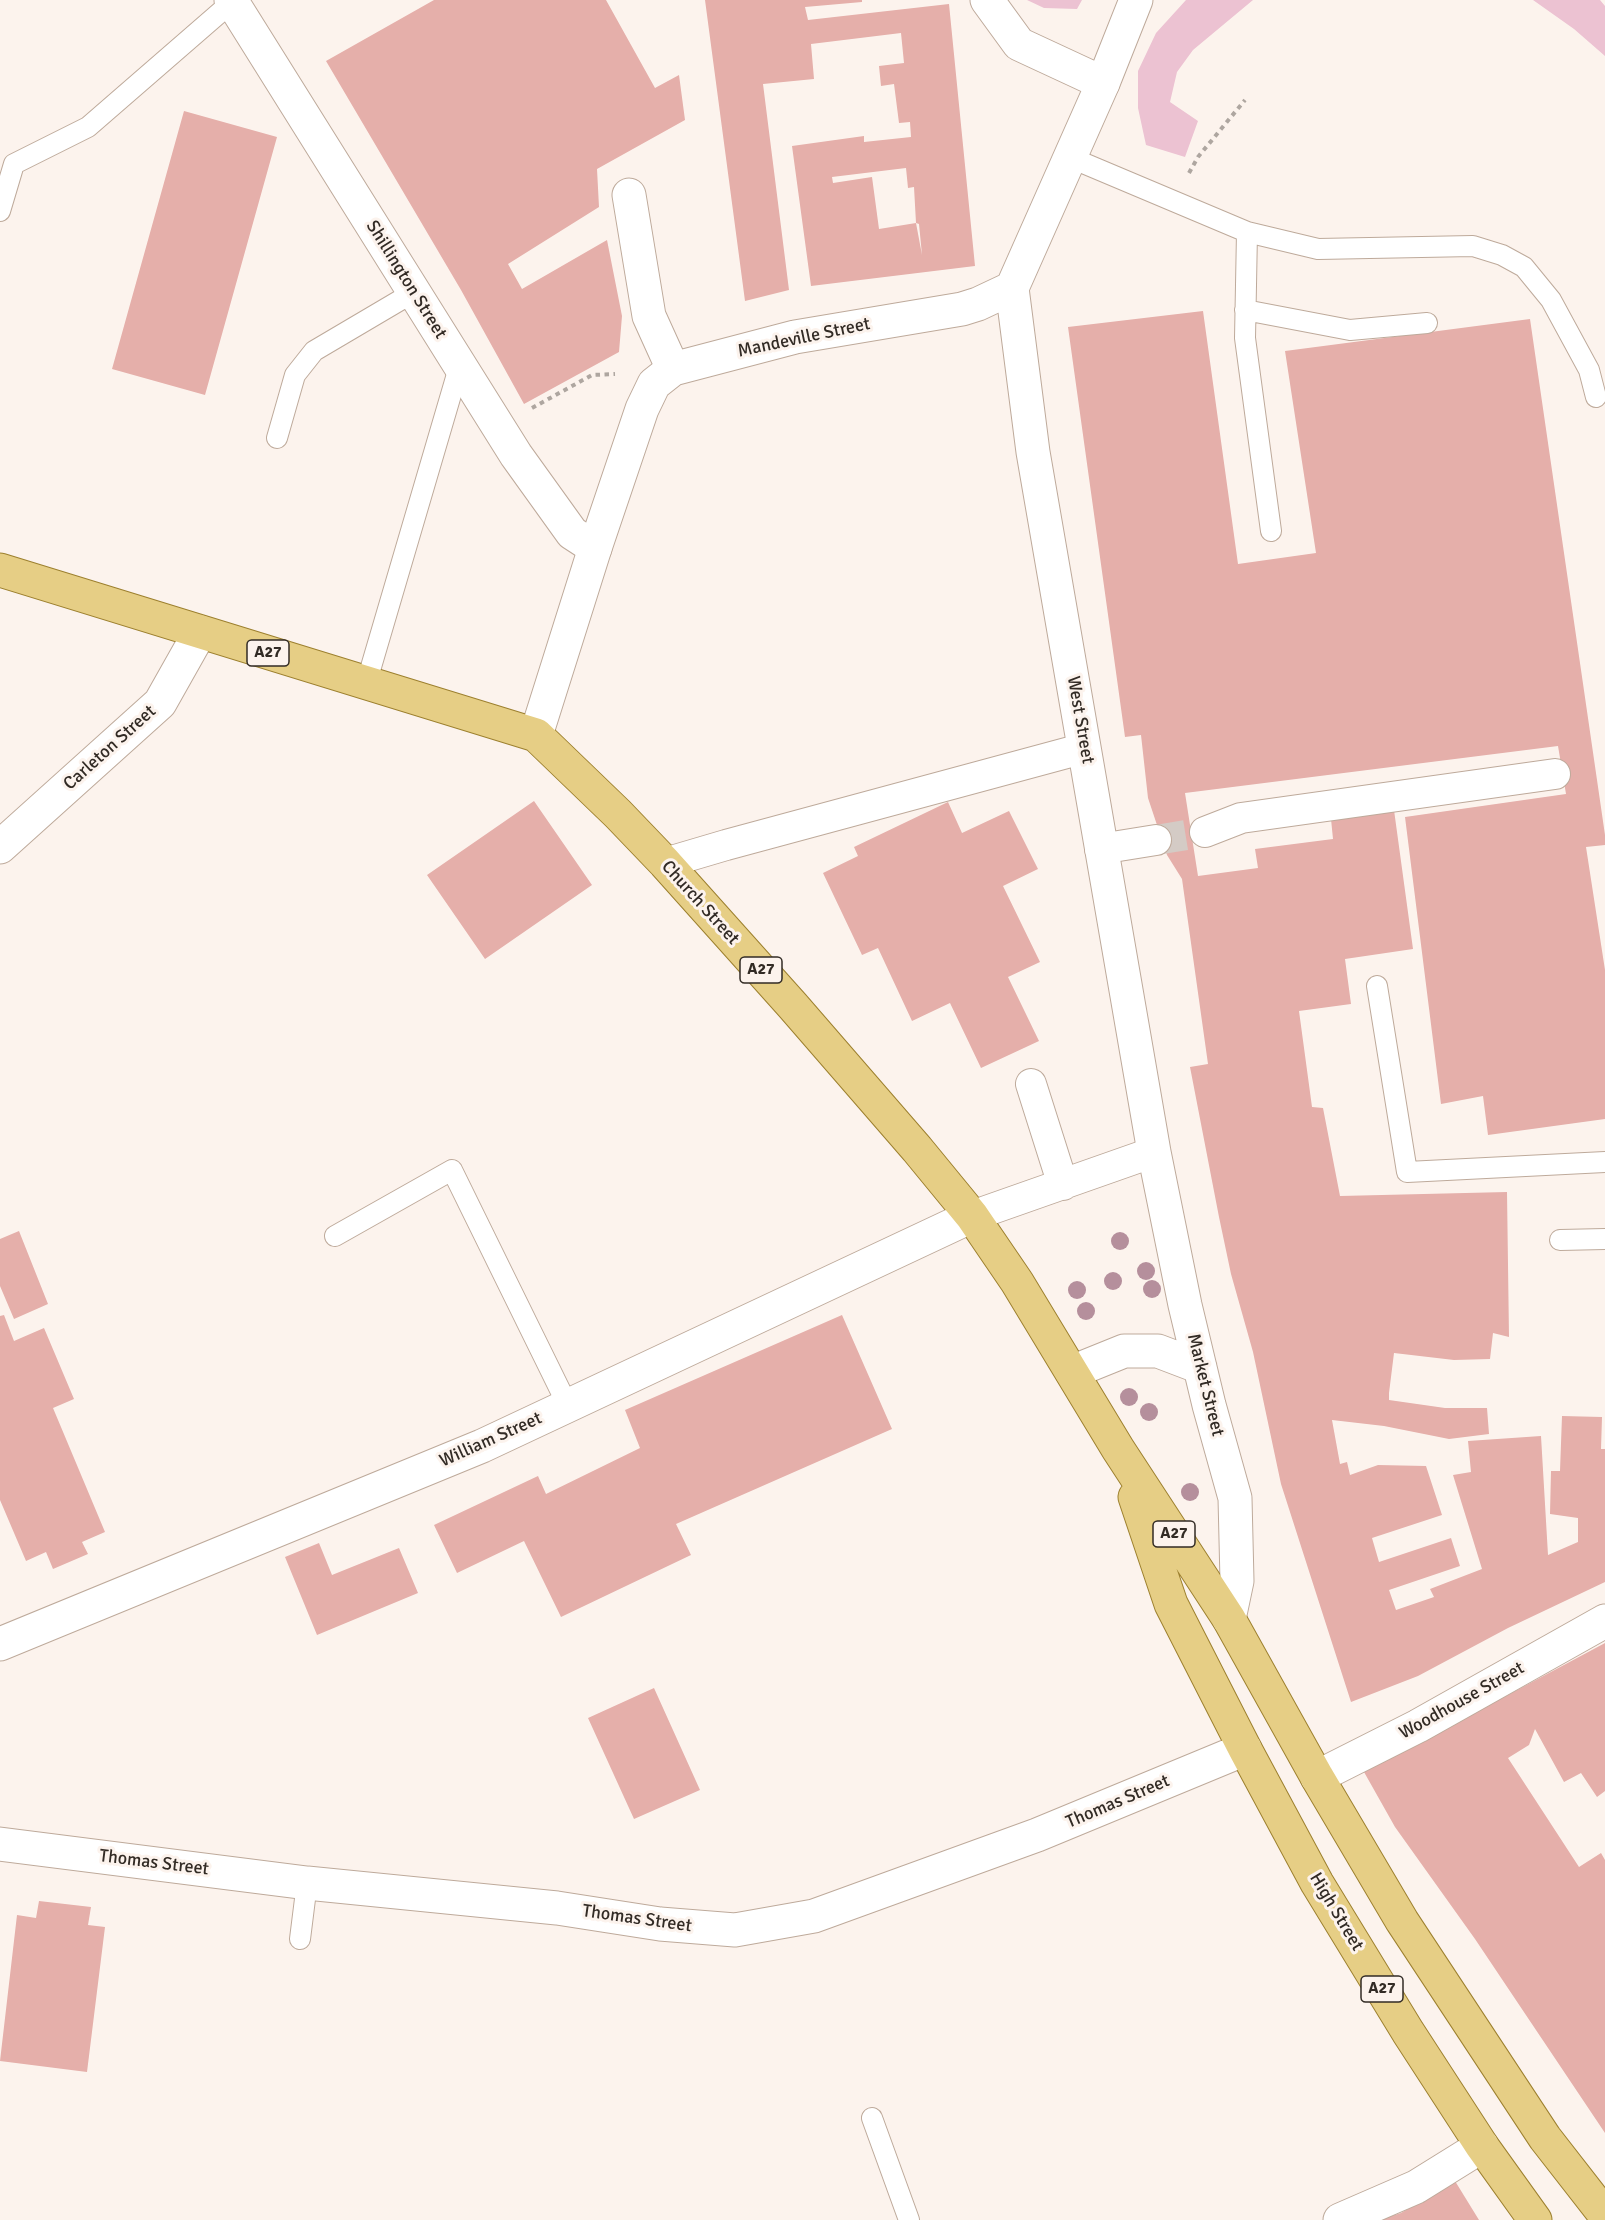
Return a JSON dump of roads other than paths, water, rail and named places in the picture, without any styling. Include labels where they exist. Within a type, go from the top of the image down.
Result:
[{"type":"main road","name":"A27","points":[[0,570],[536,735]]},
{"type":"main road","name":"Church Street","points":[[536,735],[665,863],[793,1006],[972,1216]]},
{"type":"main road","name":"A27","points":[[972,1216],[1017,1281],[1118,1449],[1229,1619],[1317,1777],[1402,1921],[1545,2139],[1605,2214]]},
{"type":"main road","name":"A27","points":[[1118,1449],[1171,1604],[1245,1749]]},
{"type":"main road","name":"High Street","points":[[1245,1749],[1323,1893],[1408,2032],[1482,2146],[1535,2220]]},
{"type":"street","points":[[987,0],[1019,44],[1103,83]]},
{"type":"street","points":[[1012,288],[1103,83],[1136,0]]},
{"type":"street","name":"Shillington Street","points":[[231,1],[499,427],[572,533],[595,548]]},
{"type":"street","points":[[629,195],[649,316],[673,369]]},
{"type":"street","name":"Mandeville Street","points":[[536,735],[595,548],[642,409],[654,384],[673,369],[795,337],[978,304],[1012,288]]},
{"type":"street","name":"West Street","points":[[1012,288],[1033,452],[1154,1152]]},
{"type":"street","points":[[978,304],[1017,323]]},
{"type":"street","name":"Carleton Street","points":[[0,847],[160,703],[200,632]]},
{"type":"street","points":[[665,863],[1085,748]]},
{"type":"street","points":[[1205,832],[1241,818],[1555,774]]},
{"type":"street","points":[[1100,849],[1156,840]]},
{"type":"street","points":[[1030,1084],[1063,1185]]},
{"type":"street","points":[[972,1216],[1154,1152]]},
{"type":"street","name":"Market Street","points":[[1154,1152],[1185,1305],[1234,1498],[1237,1581],[1229,1619]]},
{"type":"street","name":"William Street","points":[[0,1644],[482,1446],[972,1216]]},
{"type":"street","points":[[1072,1372],[1124,1351],[1158,1351],[1200,1367]]},
{"type":"street","name":"Woodhouse Street","points":[[1317,1777],[1418,1726],[1605,1621]]},
{"type":"street","name":"Thomas Street","points":[[0,1844],[307,1883],[558,1908],[660,1924],[735,1930],[814,1916],[1037,1835],[1245,1749]]},
{"type":"street","points":[[1340,2220],[1416,2187],[1482,2146]]},
{"type":"lane","points":[[0,211],[14,164],[88,127],[231,1]]},
{"type":"lane","points":[[1069,157],[1176,200],[1247,232],[1318,249],[1473,246],[1502,255],[1524,267],[1551,300],[1589,370],[1596,397]]},
{"type":"lane","points":[[1247,232],[1245,338],[1270,531]]},
{"type":"lane","points":[[277,438],[296,375],[314,351],[414,292]]},
{"type":"lane","points":[[1245,310],[1350,330],[1427,323]]},
{"type":"lane","points":[[366,684],[460,364]]},
{"type":"lane","points":[[1377,986],[1407,1172],[1605,1162]]},
{"type":"lane","points":[[335,1236],[452,1170],[568,1406]]},
{"type":"lane","points":[[1560,1240],[1605,1239]]},
{"type":"lane","points":[[300,1938],[307,1883]]},
{"type":"lane","points":[[872,2118],[909,2220]]},
{"type":"tunnel","points":[[1156,840],[1205,832]]}]
